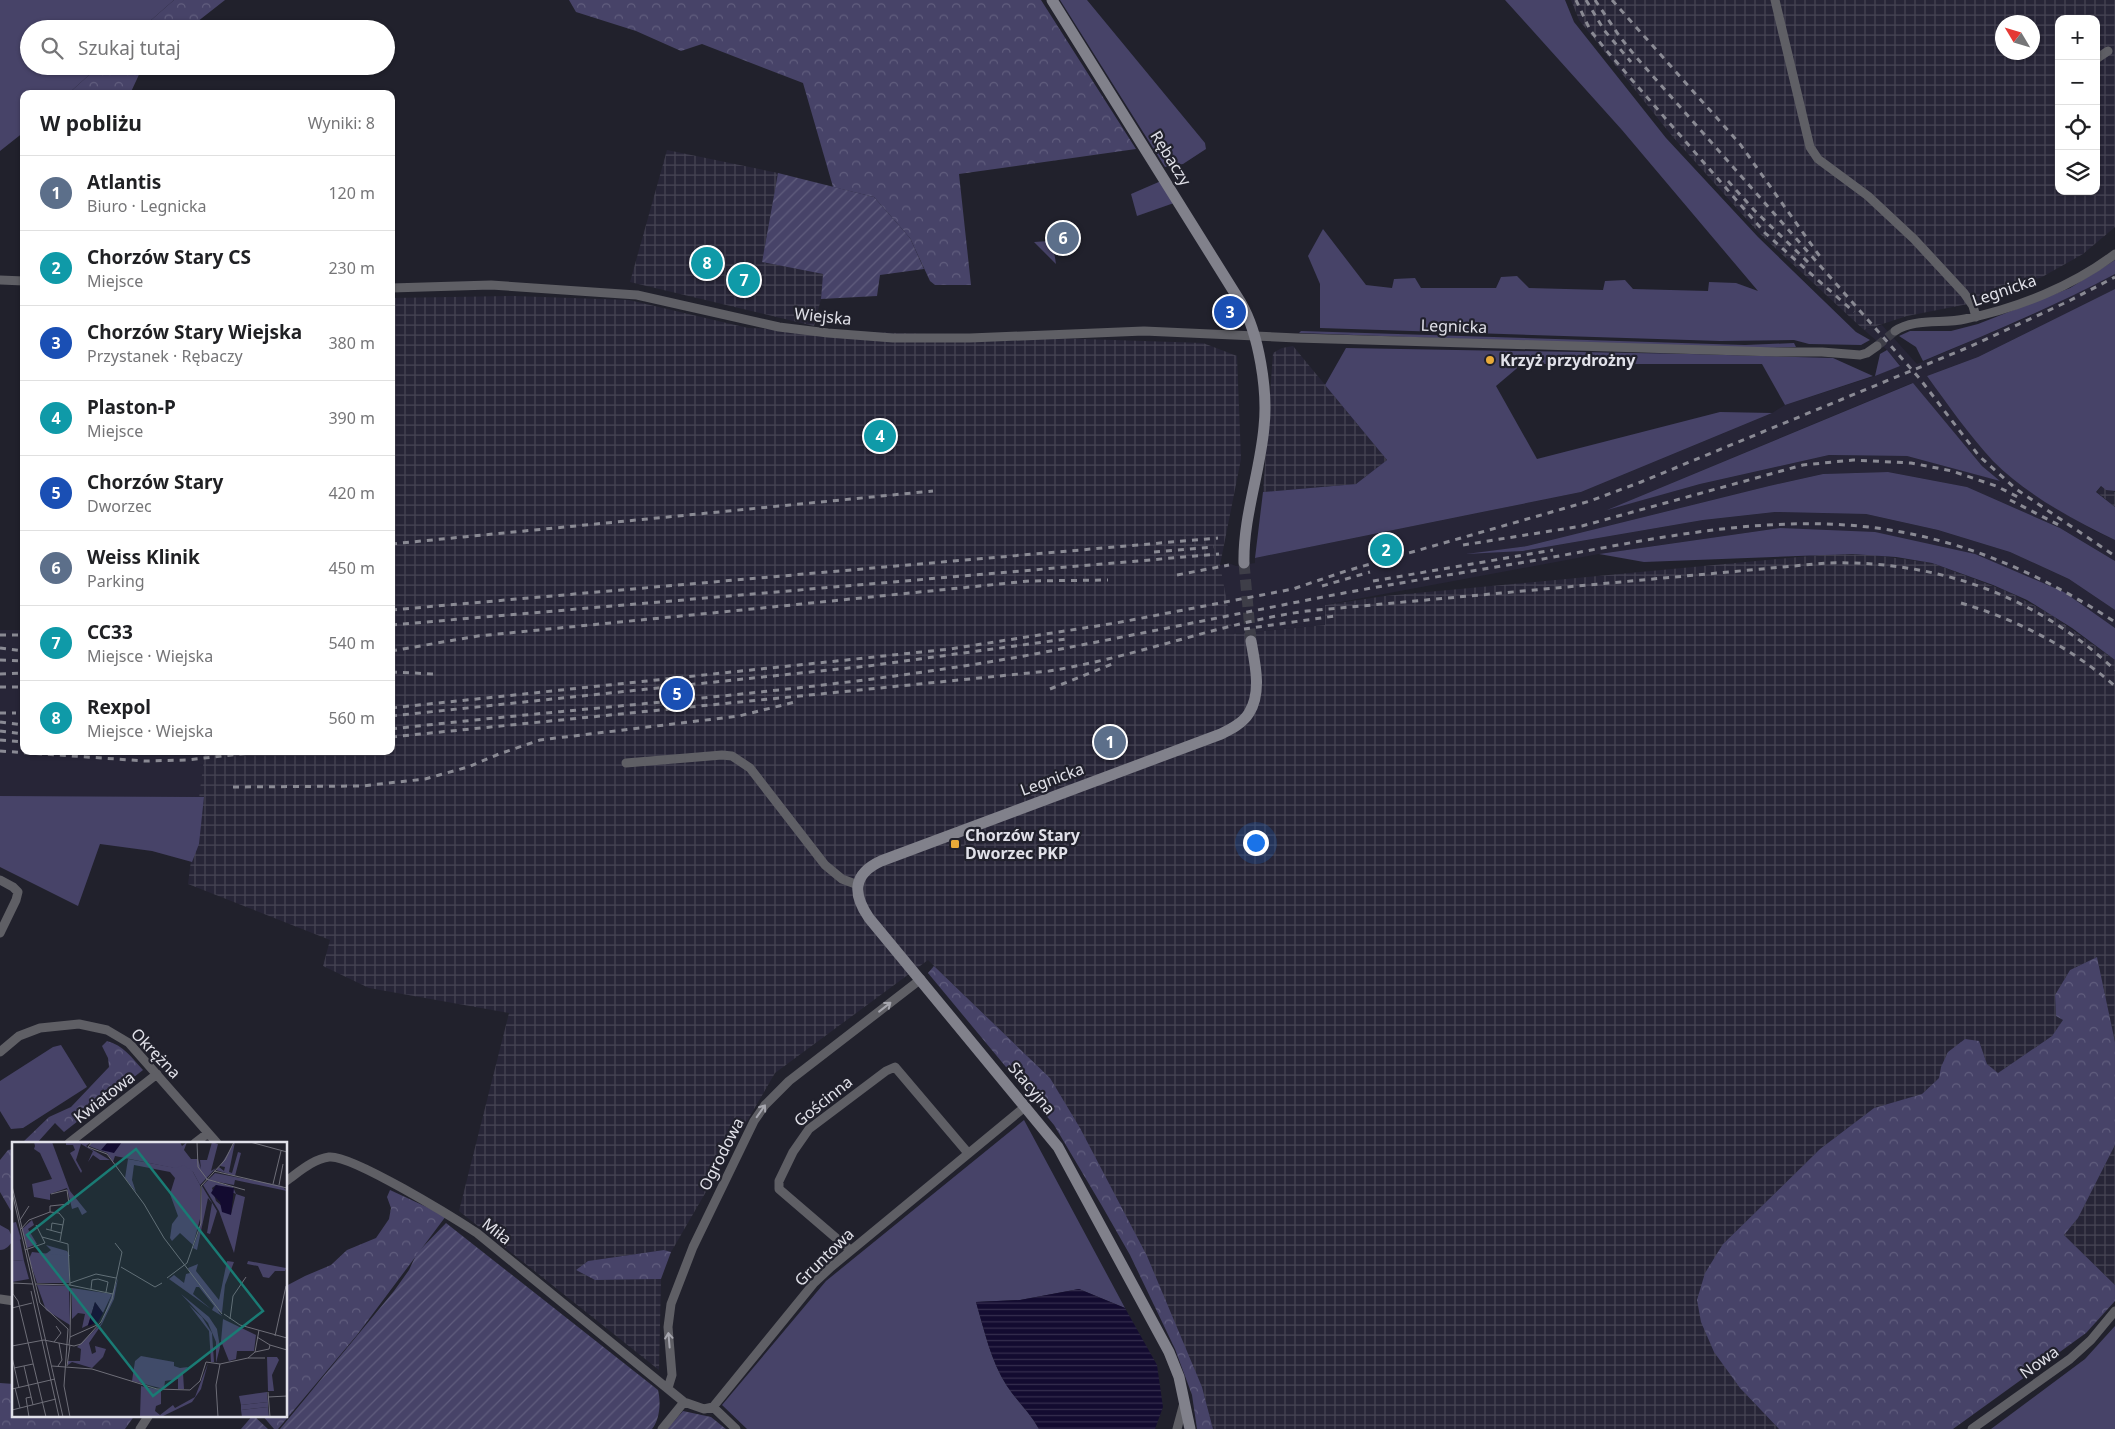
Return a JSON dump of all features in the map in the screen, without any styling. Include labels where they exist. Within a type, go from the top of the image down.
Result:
[{"type":"street","name":"Rębaczy","points":[[1052,0],[1244,308],[1255,337]]},
{"type":"street","points":[[1775,0],[1810,147],[1818,159],[1868,196],[1914,239],[1969,299],[1976,317]]},
{"type":"street","points":[[2100,56],[2108,51]]},
{"type":"street","name":"Legnicka","points":[[1895,331],[1907,324],[1942,323],[1976,317],[2065,284],[2090,271],[2115,254]]},
{"type":"street","points":[[0,280],[20,280]]},
{"type":"street","name":"Wiejska","points":[[395,288],[491,285],[637,295],[779,327],[893,338],[970,338],[1144,331],[1255,337]]},
{"type":"street","name":"Legnicka","points":[[1255,337],[1757,352],[1822,352],[1860,355],[1867,353],[1877,346]]},
{"type":"street","points":[[1244,563],[1243,542],[1264,426],[1263,393],[1255,337]]},
{"type":"street","name":"Legnicka","points":[[858,885],[865,871],[881,861],[1221,734],[1238,724],[1249,714],[1256,694],[1251,640]]},
{"type":"street","points":[[626,763],[722,755],[732,756],[750,768],[784,814],[832,872],[842,879],[858,885]]},
{"type":"street","points":[[0,880],[18,892],[0,933]]},
{"type":"street","name":"Stacyjna","points":[[858,885],[858,898],[863,910],[1026,1106],[1058,1148],[1169,1352],[1179,1376],[1190,1429]]},
{"type":"street","name":"Ogrodowa","points":[[668,1388],[672,1375],[668,1327],[671,1304],[693,1246],[754,1121],[765,1105],[789,1081],[921,979]]},
{"type":"street","name":"Okrężna","points":[[0,1052],[19,1036],[34,1030],[71,1025],[92,1026],[111,1032],[129,1043],[216,1142]]},
{"type":"street","name":"Gościnna","points":[[850,1250],[780,1189],[779,1181],[793,1152],[809,1129],[886,1070],[895,1067],[968,1153]]},
{"type":"street","name":"Kwiatowa","points":[[70,1142],[157,1074]]},
{"type":"street","name":"Gruntowa","points":[[713,1407],[814,1283],[850,1250],[1026,1106]]},
{"type":"street","points":[[196,1142],[208,1133]]},
{"type":"street","name":"Miła","points":[[288,1180],[323,1158],[338,1157],[357,1164],[456,1219],[477,1233],[668,1388]]},
{"type":"street","name":"Nowa","points":[[1972,1429],[2070,1359],[2091,1340],[2115,1311]]},
{"type":"street","points":[[668,1388],[684,1402],[704,1409],[713,1407],[736,1429]]},
{"type":"street","points":[[1177,1429],[1184,1399]]},
{"type":"street","points":[[662,1429],[684,1402]]},
{"type":"street","points":[[140,1429],[148,1416]]},
{"type":"shaded area","points":[[1571,0],[2115,0],[2115,227],[2083,254],[2042,277],[1973,303],[1907,316],[1864,330],[1759,233],[1672,136],[1579,20]]},
{"type":"shaded area","points":[[667,150],[778,173],[762,262],[823,274],[821,299],[814,326],[630,282]]},
{"type":"shaded area","points":[[2115,274],[2115,289],[1978,357],[1927,376],[1965,427],[1994,461],[2048,503],[2093,530],[2115,540],[2115,561],[2060,528],[1967,487],[1888,472],[1823,474],[1527,546],[1476,553],[1523,551],[1703,520],[1775,512],[1866,514],[1938,530],[2010,552],[2069,579],[2115,610],[2115,628],[2064,592],[1780,528],[1599,554],[1325,605],[1326,625],[1233,634],[204,797],[0,796],[0,630],[20,630],[20,755],[395,755],[395,750],[1212,563],[1236,566],[1255,563],[1255,558],[1581,492],[1772,413],[1785,405],[1875,376],[1900,365],[1887,350],[1864,330],[1882,325],[1917,364],[2026,318]],"holes":[[[1912,383],[1982,466],[1998,480],[1907,456],[1829,455],[1700,484],[1612,508]]]},
{"type":"shaded area","points":[[513,296],[629,300],[748,328],[1203,343],[1237,356],[1241,459],[1220,565],[1233,634],[1325,625],[1325,605],[1385,596],[1830,554],[1874,555],[1932,563],[2009,592],[2050,614],[2115,660],[2115,1042],[2097,957],[2070,970],[2055,995],[2056,1016],[2064,1020],[2052,1036],[1998,1073],[1987,1064],[1979,1041],[1941,1067],[1939,1078],[1922,1094],[1874,1108],[1820,1149],[1723,1244],[1740,1388],[1779,1429],[1213,1429],[1202,1387],[1050,1078],[928,960],[775,1073],[671,1252],[664,1250],[588,1261],[576,1270],[595,1280],[661,1279],[659,1370],[459,1211],[509,1013],[369,988],[323,966],[330,940],[188,884],[204,755],[395,755],[395,298]]},
{"type":"shaded area","points":[[1293,346],[1387,460],[1356,484],[1263,492],[1273,353],[1282,348]]},
{"type":"shaded area","points":[[2101,487],[2115,492],[2115,507],[2097,492]]},
{"type":"shaded area","points":[[2115,1145],[2115,1285],[2064,1235],[2078,1218]]},
{"type":"shaded area","points":[[1079,1289],[1125,1308],[1157,1365],[1163,1407],[1155,1429],[1039,1429],[1001,1377],[976,1302],[1020,1300]]},
{"type":"green space","points":[[0,0],[174,0],[151,20],[20,20],[20,75],[89,75],[72,90],[20,90],[20,135],[0,151]]},
{"type":"green space","points":[[174,0],[225,0],[199,20],[151,20]]},
{"type":"green space","points":[[569,0],[1041,0],[1136,149],[959,174],[971,285],[935,285],[930,281],[910,238],[874,197],[833,187],[803,83],[702,44],[681,51],[636,31],[576,12]]},
{"type":"green space","points":[[1060,0],[1087,0],[1205,143],[1206,149],[1183,164],[1165,167]]},
{"type":"green space","points":[[1505,0],[1565,0],[1574,22],[1666,138],[1758,237],[1856,332],[1870,340],[1861,345],[1809,344],[1794,340],[1720,341],[1320,328],[1320,284],[1308,256],[1323,229],[1366,285],[1392,288],[1394,279],[1415,278],[1421,288],[1496,288],[1501,277],[1517,276],[1529,288],[1603,290],[1605,281],[1625,280],[1633,289],[1708,291],[1709,282],[1736,283],[1758,291],[1622,130]]},
{"type":"green space","points":[[89,75],[139,75],[132,90],[72,90]]},
{"type":"green space","points":[[778,173],[874,197],[910,238],[924,269],[880,275],[877,296],[821,299],[823,274],[762,262]]},
{"type":"green space","points":[[1161,181],[1174,203],[1137,216],[1131,194]]},
{"type":"green space","points":[[1049,241],[1053,245],[1056,264],[1034,242]]},
{"type":"green space","points":[[2115,260],[2115,274],[2044,309],[1923,361],[1916,347],[1899,336],[1910,331],[1951,331],[1978,324],[2070,288]]},
{"type":"green space","points":[[2115,289],[2115,491],[2106,490],[2101,486],[2096,492],[2115,507],[2115,540],[2051,505],[2006,473],[1976,441],[1927,376],[1978,357]]},
{"type":"green space","points":[[1301,331],[1745,345],[1794,343],[1796,347],[1755,348],[1544,342],[1299,333]]},
{"type":"green space","points":[[1346,348],[1833,358],[1873,376],[1785,405],[1762,364],[1522,364],[1496,386],[1537,459],[1720,412],[1772,413],[1581,492],[1255,558],[1263,492],[1356,484],[1387,460],[1325,385]]},
{"type":"green space","points":[[1887,350],[1900,366],[1875,376],[1880,354]]},
{"type":"green space","points":[[1913,383],[1982,466],[2000,481],[1907,456],[1829,455],[1700,484],[1607,510]]},
{"type":"green space","points":[[1888,472],[1967,487],[2060,528],[2115,561],[2115,610],[2069,579],[2010,552],[1938,530],[1866,514],[1775,512],[1703,520],[1523,551],[1466,554],[1527,546],[1823,474]]},
{"type":"green space","points":[[1780,528],[1875,532],[1975,554],[2064,592],[2115,628],[2115,660],[2072,628],[2027,600],[1993,585],[1932,563],[1896,557],[1852,554],[1644,562],[1599,554]]},
{"type":"green space","points":[[0,796],[204,797],[199,844],[192,862],[152,851],[100,844],[78,906],[0,867]]},
{"type":"green space","points":[[2097,957],[2115,1042],[2115,1145],[2078,1218],[2064,1235],[2115,1285],[2115,1301],[2086,1333],[1953,1429],[1779,1429],[1740,1388],[1714,1352],[1701,1322],[1697,1300],[1705,1273],[1723,1244],[1820,1149],[1874,1108],[1922,1094],[1939,1078],[1941,1067],[1948,1052],[1965,1039],[1979,1041],[1987,1064],[1998,1073],[2052,1036],[2063,1020],[2056,1016],[2055,995],[2070,970]]},
{"type":"green space","points":[[934,966],[1050,1078],[1080,1128],[1147,1256],[1202,1387],[1213,1429],[1197,1429],[1192,1395],[1175,1349],[1130,1255],[1054,1125],[928,973]]},
{"type":"green space","points":[[107,1041],[113,1043],[123,1049],[143,1070],[64,1132],[55,1123],[38,1142],[23,1142],[49,1117],[71,1107],[109,1067],[108,1058],[102,1046]]},
{"type":"green space","points":[[61,1045],[87,1087],[23,1128],[11,1129],[0,1111],[0,1081],[53,1047]]},
{"type":"green space","points":[[1024,1120],[1125,1308],[1079,1289],[1020,1300],[976,1302],[1001,1377],[1039,1429],[747,1429],[722,1405],[826,1281]]},
{"type":"green space","points":[[12,1149],[12,1213],[0,1192],[0,1160],[8,1150]]},
{"type":"green space","points":[[390,1190],[446,1216],[357,1335],[278,1429],[274,1429],[263,1416],[288,1416],[288,1285],[331,1265],[347,1250],[376,1238],[389,1219],[391,1208],[387,1197]]},
{"type":"green space","points":[[446,1223],[658,1390],[659,1410],[657,1420],[652,1429],[280,1429],[394,1291],[409,1270],[417,1253]]},
{"type":"green space","points":[[0,1225],[9,1230],[12,1241],[8,1247],[0,1250]]},
{"type":"green space","points":[[664,1250],[671,1252],[661,1279],[595,1280],[576,1270],[588,1261]]},
{"type":"green space","points":[[2115,1326],[2115,1429],[1991,1429],[2085,1359]]},
{"type":"green space","points":[[0,1383],[12,1384],[12,1416],[134,1416],[125,1429],[0,1429]]},
{"type":"green space","points":[[683,1411],[711,1417],[726,1429],[667,1429]]},
{"type":"green space","points":[[254,1416],[268,1429],[241,1429]]},
{"type":"tunnel","points":[[1877,346],[1895,331]]},
{"type":"tunnel","points":[[1244,563],[1251,641]]},
{"type":"railway","points":[[1576,0],[1590,30],[1606,50],[1765,233],[1854,312]]},
{"type":"railway","points":[[1586,0],[1604,30],[1631,62]]},
{"type":"railway","points":[[1595,0],[1636,57],[1920,379],[1979,456],[2016,489],[2115,556]]},
{"type":"railway","points":[[1612,0],[1740,144],[1821,258]]},
{"type":"railway","points":[[1728,181],[1754,210],[1810,264]]},
{"type":"railway","points":[[395,708],[950,649],[1116,623],[1293,589],[1346,571],[1590,501],[1641,482],[1969,347],[2069,301],[2115,277]]},
{"type":"railway","points":[[1463,545],[1582,526],[1803,465],[1853,460],[1911,463],[1952,471],[1996,486],[2022,499]]},
{"type":"railway","points":[[395,544],[933,491]]},
{"type":"railway","points":[[2010,500],[2059,525]]},
{"type":"railway","points":[[395,729],[788,689],[945,669],[1024,656],[1328,596],[1681,534],[1753,526],[1826,524],[1865,527],[1904,532],[1941,541],[2013,566],[2081,601],[2115,622]]},
{"type":"railway","points":[[395,610],[1218,538]]},
{"type":"railway","points":[[1154,552],[1214,547]]},
{"type":"railway","points":[[1373,581],[1553,550]]},
{"type":"railway","points":[[395,625],[1219,554]]},
{"type":"railway","points":[[395,737],[1049,671],[1082,665],[1242,623],[1307,611],[1826,563],[1906,568],[1944,575],[1981,587],[2017,602],[2051,621],[2084,643],[2115,670]]},
{"type":"railway","points":[[1177,575],[1229,565]]},
{"type":"railway","points":[[1322,586],[1370,572]]},
{"type":"railway","points":[[395,650],[478,636],[1029,581],[1108,580]]},
{"type":"railway","points":[[1961,603],[2023,626],[2042,636],[2080,659],[2115,686]]},
{"type":"railway","points":[[1244,629],[1335,616]]},
{"type":"railway","points":[[0,635],[20,635]]},
{"type":"railway","points":[[395,716],[868,666],[1066,639]]},
{"type":"railway","points":[[0,648],[20,650]]},
{"type":"railway","points":[[0,660],[20,661]]},
{"type":"railway","points":[[1050,689],[1112,664]]},
{"type":"railway","points":[[395,672],[434,674]]},
{"type":"railway","points":[[0,674],[20,673]]},
{"type":"railway","points":[[0,687],[20,687]]},
{"type":"railway","points":[[233,787],[362,786],[425,779],[468,767],[540,740],[739,716],[795,702]]},
{"type":"railway","points":[[0,713],[16,713]]},
{"type":"railway","points":[[0,722],[20,724]]},
{"type":"railway","points":[[0,731],[20,734]]},
{"type":"railway","points":[[0,740],[20,742]]},
{"type":"railway","points":[[0,751],[20,752]]},
{"type":"railway","points":[[58,755],[145,761],[186,760],[232,755]]},
{"type":"place","name":"Weiss Klinik","points":[[1063,238]]},
{"type":"place","name":"Rexpol","points":[[707,263]]},
{"type":"place","name":"CC33","points":[[744,280]]},
{"type":"place","name":"Chorzów Stary Wiejska","points":[[1230,312]]},
{"type":"place","name":"Krzyż przydrożny","points":[[1490,360]]},
{"type":"place","name":"Plaston-P","points":[[880,436]]},
{"type":"place","name":"Chorzów Stary CS","points":[[1386,550]]},
{"type":"place","name":"Chorzów Stary","points":[[677,694]]},
{"type":"place","name":"Atlantis","points":[[1110,742]]},
{"type":"place","name":"Chorzów Stary Dworzec PKP","points":[[955,844]]}]
